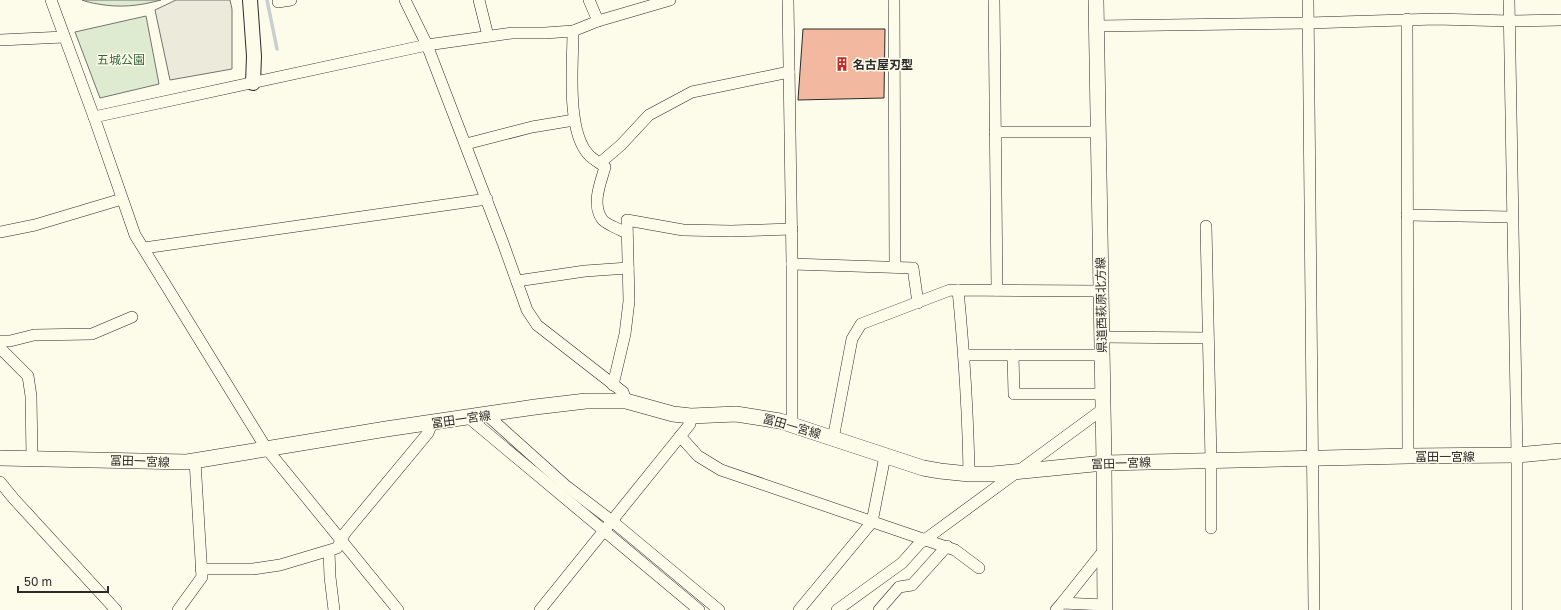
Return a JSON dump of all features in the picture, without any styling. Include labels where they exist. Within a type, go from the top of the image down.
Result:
[{"type":"main road","name":"県道西萩原北方線","points":[[1096,0],[1105,607]]},
{"type":"main road","name":"冨田一宮線","points":[[0,458],[187,462],[432,422],[586,401],[626,401],[674,414],[691,416],[736,414],[780,420],[923,468],[969,474],[1104,463],[1517,455],[1561,451]]},
{"type":"street","points":[[51,0],[135,235],[266,448],[398,610]]},
{"type":"street","points":[[250,0],[254,56],[253,83]]},
{"type":"street","points":[[278,2],[291,0]]},
{"type":"street","points":[[405,0],[428,45],[528,310],[536,325],[623,392],[626,401]]},
{"type":"street","points":[[479,0],[488,36]]},
{"type":"street","points":[[589,0],[598,21]]},
{"type":"street","points":[[94,117],[428,45],[512,33],[573,31],[653,2],[670,0]]},
{"type":"street","points":[[788,0],[792,229],[792,424]]},
{"type":"street","points":[[894,0],[894,267]]},
{"type":"street","points":[[994,0],[996,290]]},
{"type":"street","points":[[1308,0],[1314,610]]},
{"type":"street","points":[[1509,0],[1517,455],[1517,610]]},
{"type":"street","points":[[1096,26],[1308,23],[1436,19],[1510,21],[1561,20]]},
{"type":"street","points":[[1407,20],[1408,456]]},
{"type":"street","points":[[573,31],[572,107],[574,120],[582,144],[588,154],[606,167],[599,188],[597,207],[602,220],[627,233]]},
{"type":"street","points":[[0,40],[64,37]]},
{"type":"street","points":[[600,162],[621,145],[649,115],[692,92],[789,72]]},
{"type":"street","points":[[466,144],[532,127],[574,120]]},
{"type":"street","points":[[995,132],[1098,132]]},
{"type":"street","points":[[0,232],[35,225],[122,199]]},
{"type":"street","points":[[144,248],[487,199]]},
{"type":"street","points":[[1407,215],[1512,217]]},
{"type":"street","points":[[613,385],[628,314],[627,220],[683,230],[731,231],[792,229]]},
{"type":"street","points":[[1206,226],[1211,528]]},
{"type":"street","points":[[792,264],[913,268],[918,303]]},
{"type":"street","points":[[517,281],[585,271],[628,268]]},
{"type":"street","points":[[833,438],[852,339],[861,324],[950,290],[1101,290]]},
{"type":"street","points":[[958,290],[968,417],[969,474]]},
{"type":"street","points":[[0,341],[10,341],[34,335],[92,334],[132,317]]},
{"type":"street","points":[[1102,337],[1208,338]]},
{"type":"street","points":[[0,348],[28,376],[31,396],[32,458]]},
{"type":"street","points":[[964,355],[1102,355]]},
{"type":"street","points":[[1013,355],[1014,394],[1103,394]]},
{"type":"street","points":[[837,610],[902,562],[919,544],[1103,409]]},
{"type":"street","points":[[487,415],[565,485],[612,521],[719,610]]},
{"type":"street","points":[[540,610],[690,424],[691,416]]},
{"type":"street","points":[[469,418],[699,610]]},
{"type":"street","points":[[201,569],[253,569],[280,564],[337,548],[345,533],[428,433],[432,422]]},
{"type":"street","points":[[680,436],[698,456],[721,470],[947,546],[955,550],[979,568]]},
{"type":"street","points":[[799,610],[872,522],[886,456]]},
{"type":"street","points":[[178,610],[202,577],[195,461]]},
{"type":"street","points":[[0,482],[116,610]]},
{"type":"street","points":[[879,610],[899,587],[912,585],[947,546]]},
{"type":"street","points":[[1059,607],[1105,549]]},
{"type":"street","points":[[329,551],[334,610]]},
{"type":"street","points":[[1059,607],[1105,607]]},
{"type":"green space","points":[[82,0],[161,0],[145,4],[122,6],[98,4]]},
{"type":"green space","name":"五城公園","points":[[146,16],[159,84],[100,98],[75,32]]},
{"type":"shaded area","points":[[176,0],[230,0],[232,9],[232,69],[170,80],[155,10]]},
{"type":"building","name":"名古屋刃型","points":[[803,29],[885,29],[884,98],[798,100]]},
{"type":"waterway","points":[[267,0],[277,49]]},
{"type":"place","name":"名古屋刃型","points":[[842,64]]}]
